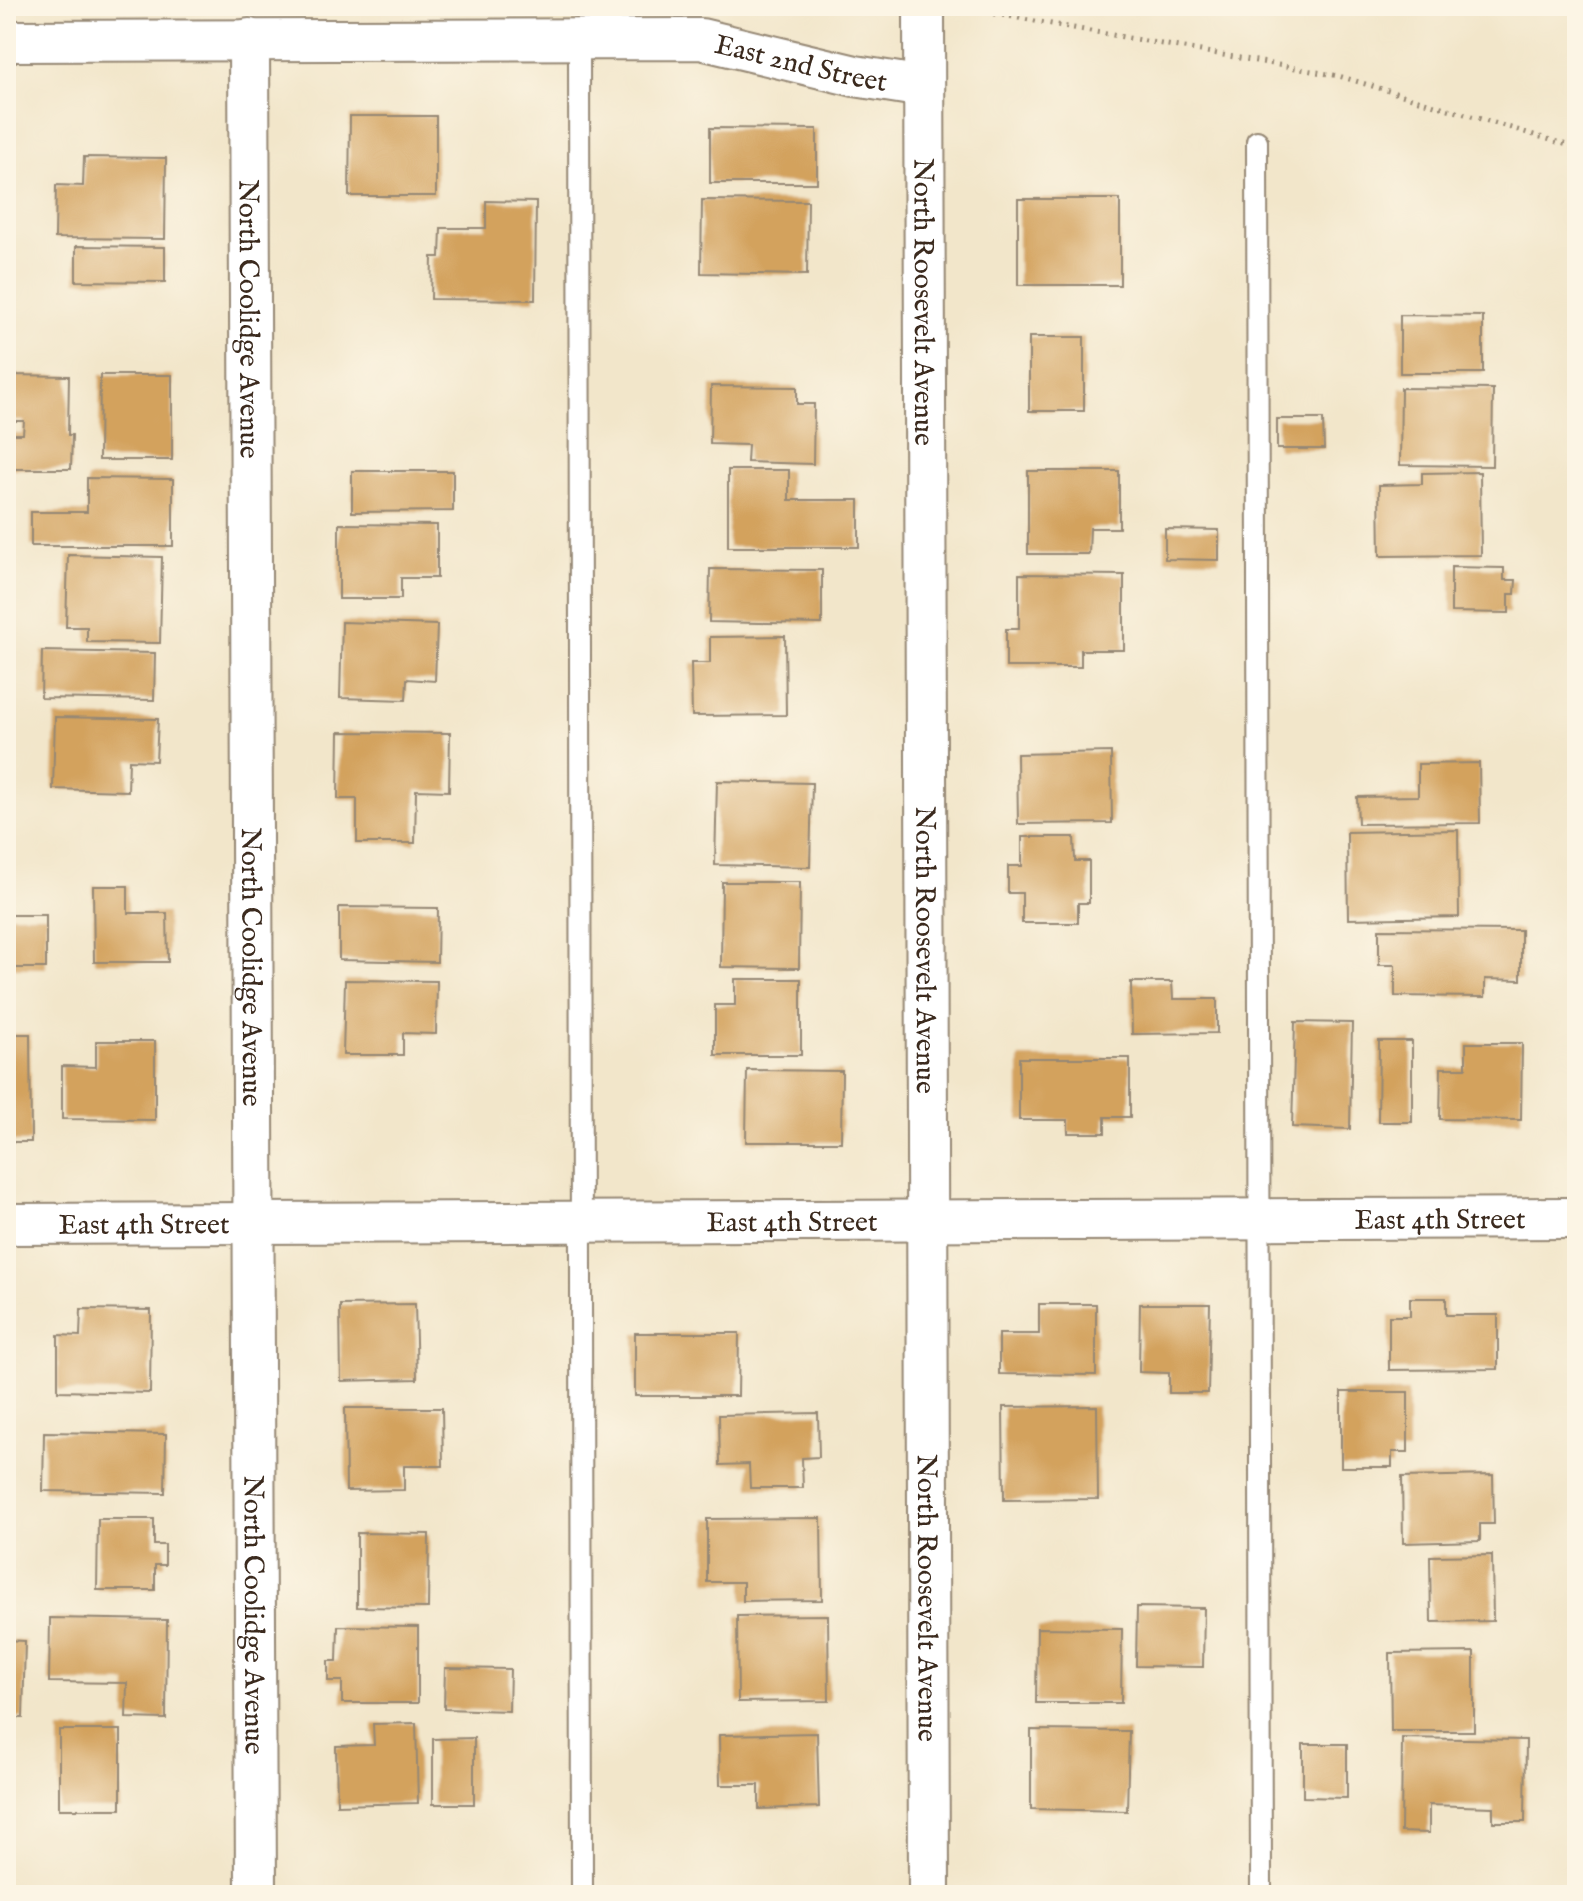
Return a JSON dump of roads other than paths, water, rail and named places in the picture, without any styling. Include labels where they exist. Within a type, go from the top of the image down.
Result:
[{"type":"street","name":"North Roosevelt Avenue","points":[[924,6],[929,1895]]},
{"type":"street","name":"North Coolidge Avenue","points":[[249,39],[256,1895]]},
{"type":"street","name":"East 2nd Street","points":[[6,41],[701,39],[855,76],[924,87]]},
{"type":"street","name":"East 4th Street","points":[[6,1224],[1577,1218]]},
{"type":"lane","points":[[579,37],[582,1895]]},
{"type":"lane","points":[[1257,141],[1257,1220],[1261,1895]]}]
